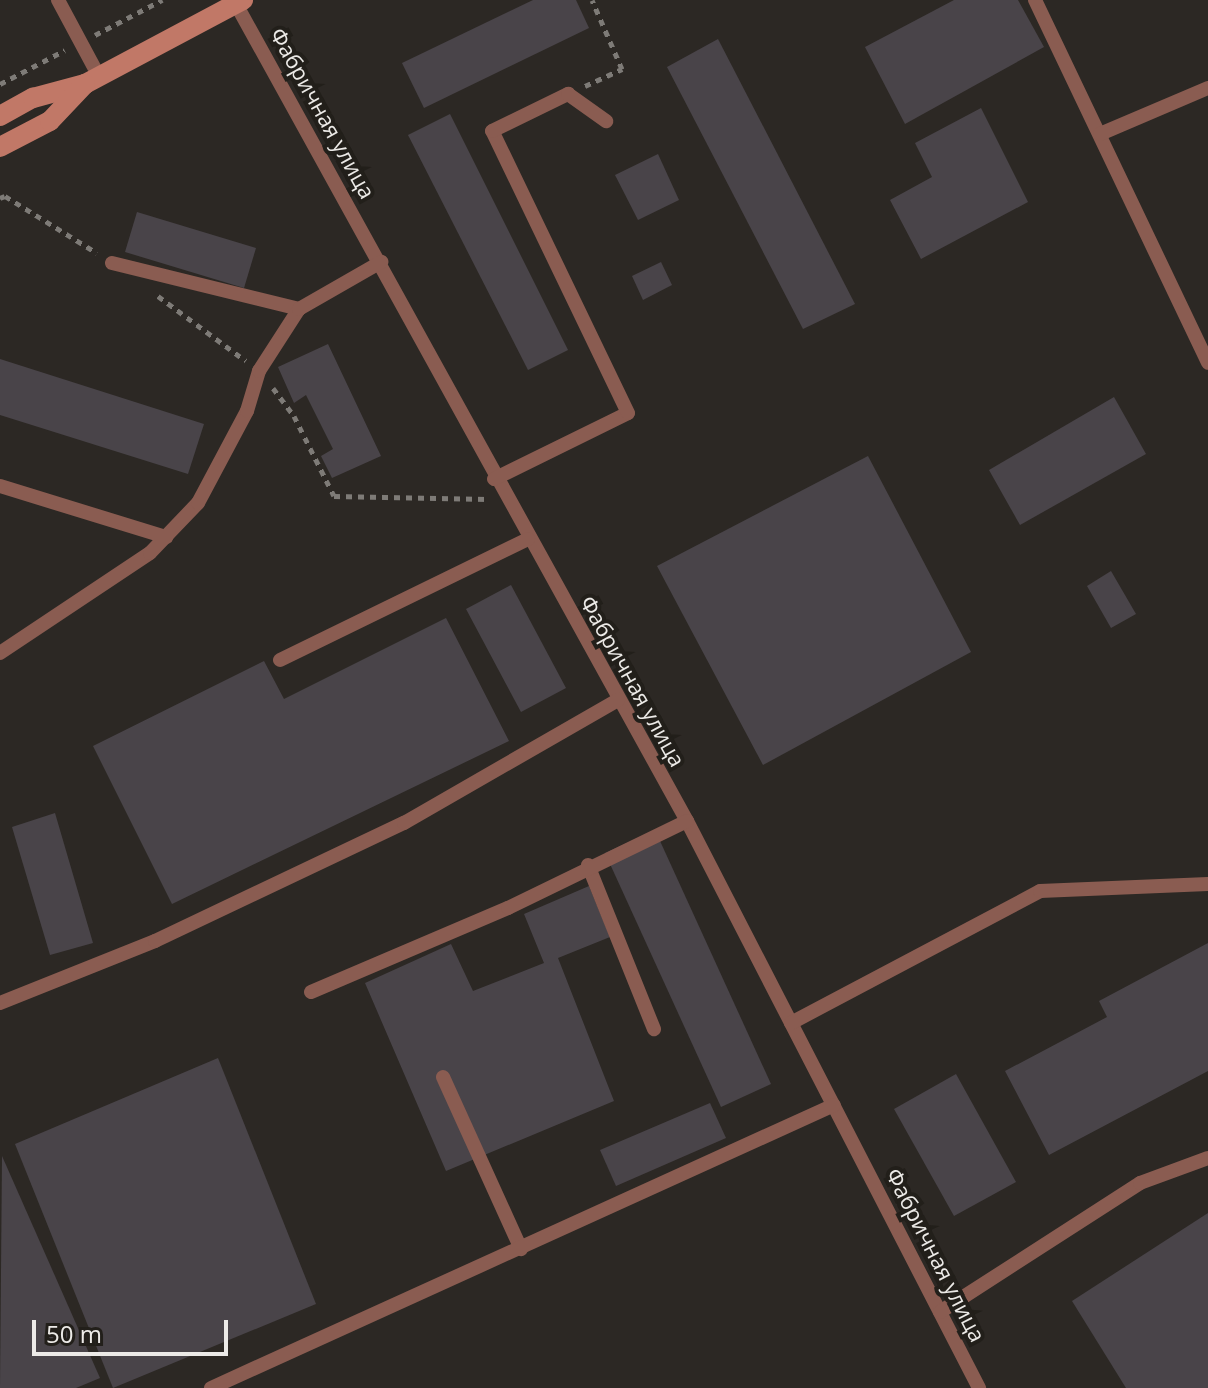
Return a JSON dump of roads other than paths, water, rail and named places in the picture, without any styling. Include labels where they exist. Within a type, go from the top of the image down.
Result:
[{"type":"main road","points":[[0,116],[239,2]]},
{"type":"main road","points":[[0,147],[50,121],[90,75]]},
{"type":"lane","points":[[58,0],[90,75]]},
{"type":"lane","points":[[1035,0],[1208,363]]},
{"type":"lane","name":"Фабричная улица","points":[[239,2],[381,262],[494,479],[687,821],[979,1388]]},
{"type":"lane","points":[[1100,134],[1208,88]]},
{"type":"lane","points":[[494,479],[628,413],[492,131],[568,94],[606,121]]},
{"type":"lane","points":[[0,653],[150,553],[166,537],[198,503],[247,411],[259,371],[299,309],[381,262]]},
{"type":"lane","points":[[112,263],[299,309]]},
{"type":"lane","points":[[0,486],[166,537]]},
{"type":"lane","points":[[280,660],[528,539]]},
{"type":"lane","points":[[0,1003],[155,941],[404,823],[618,700]]},
{"type":"lane","points":[[311,992],[508,908],[588,865],[687,821]]},
{"type":"lane","points":[[588,865],[654,1029]]},
{"type":"lane","points":[[791,1023],[1040,891],[1208,884]]},
{"type":"lane","points":[[443,1077],[521,1249]]},
{"type":"lane","points":[[211,1388],[834,1105]]},
{"type":"lane","points":[[940,1312],[1140,1183],[1208,1158]]}]
